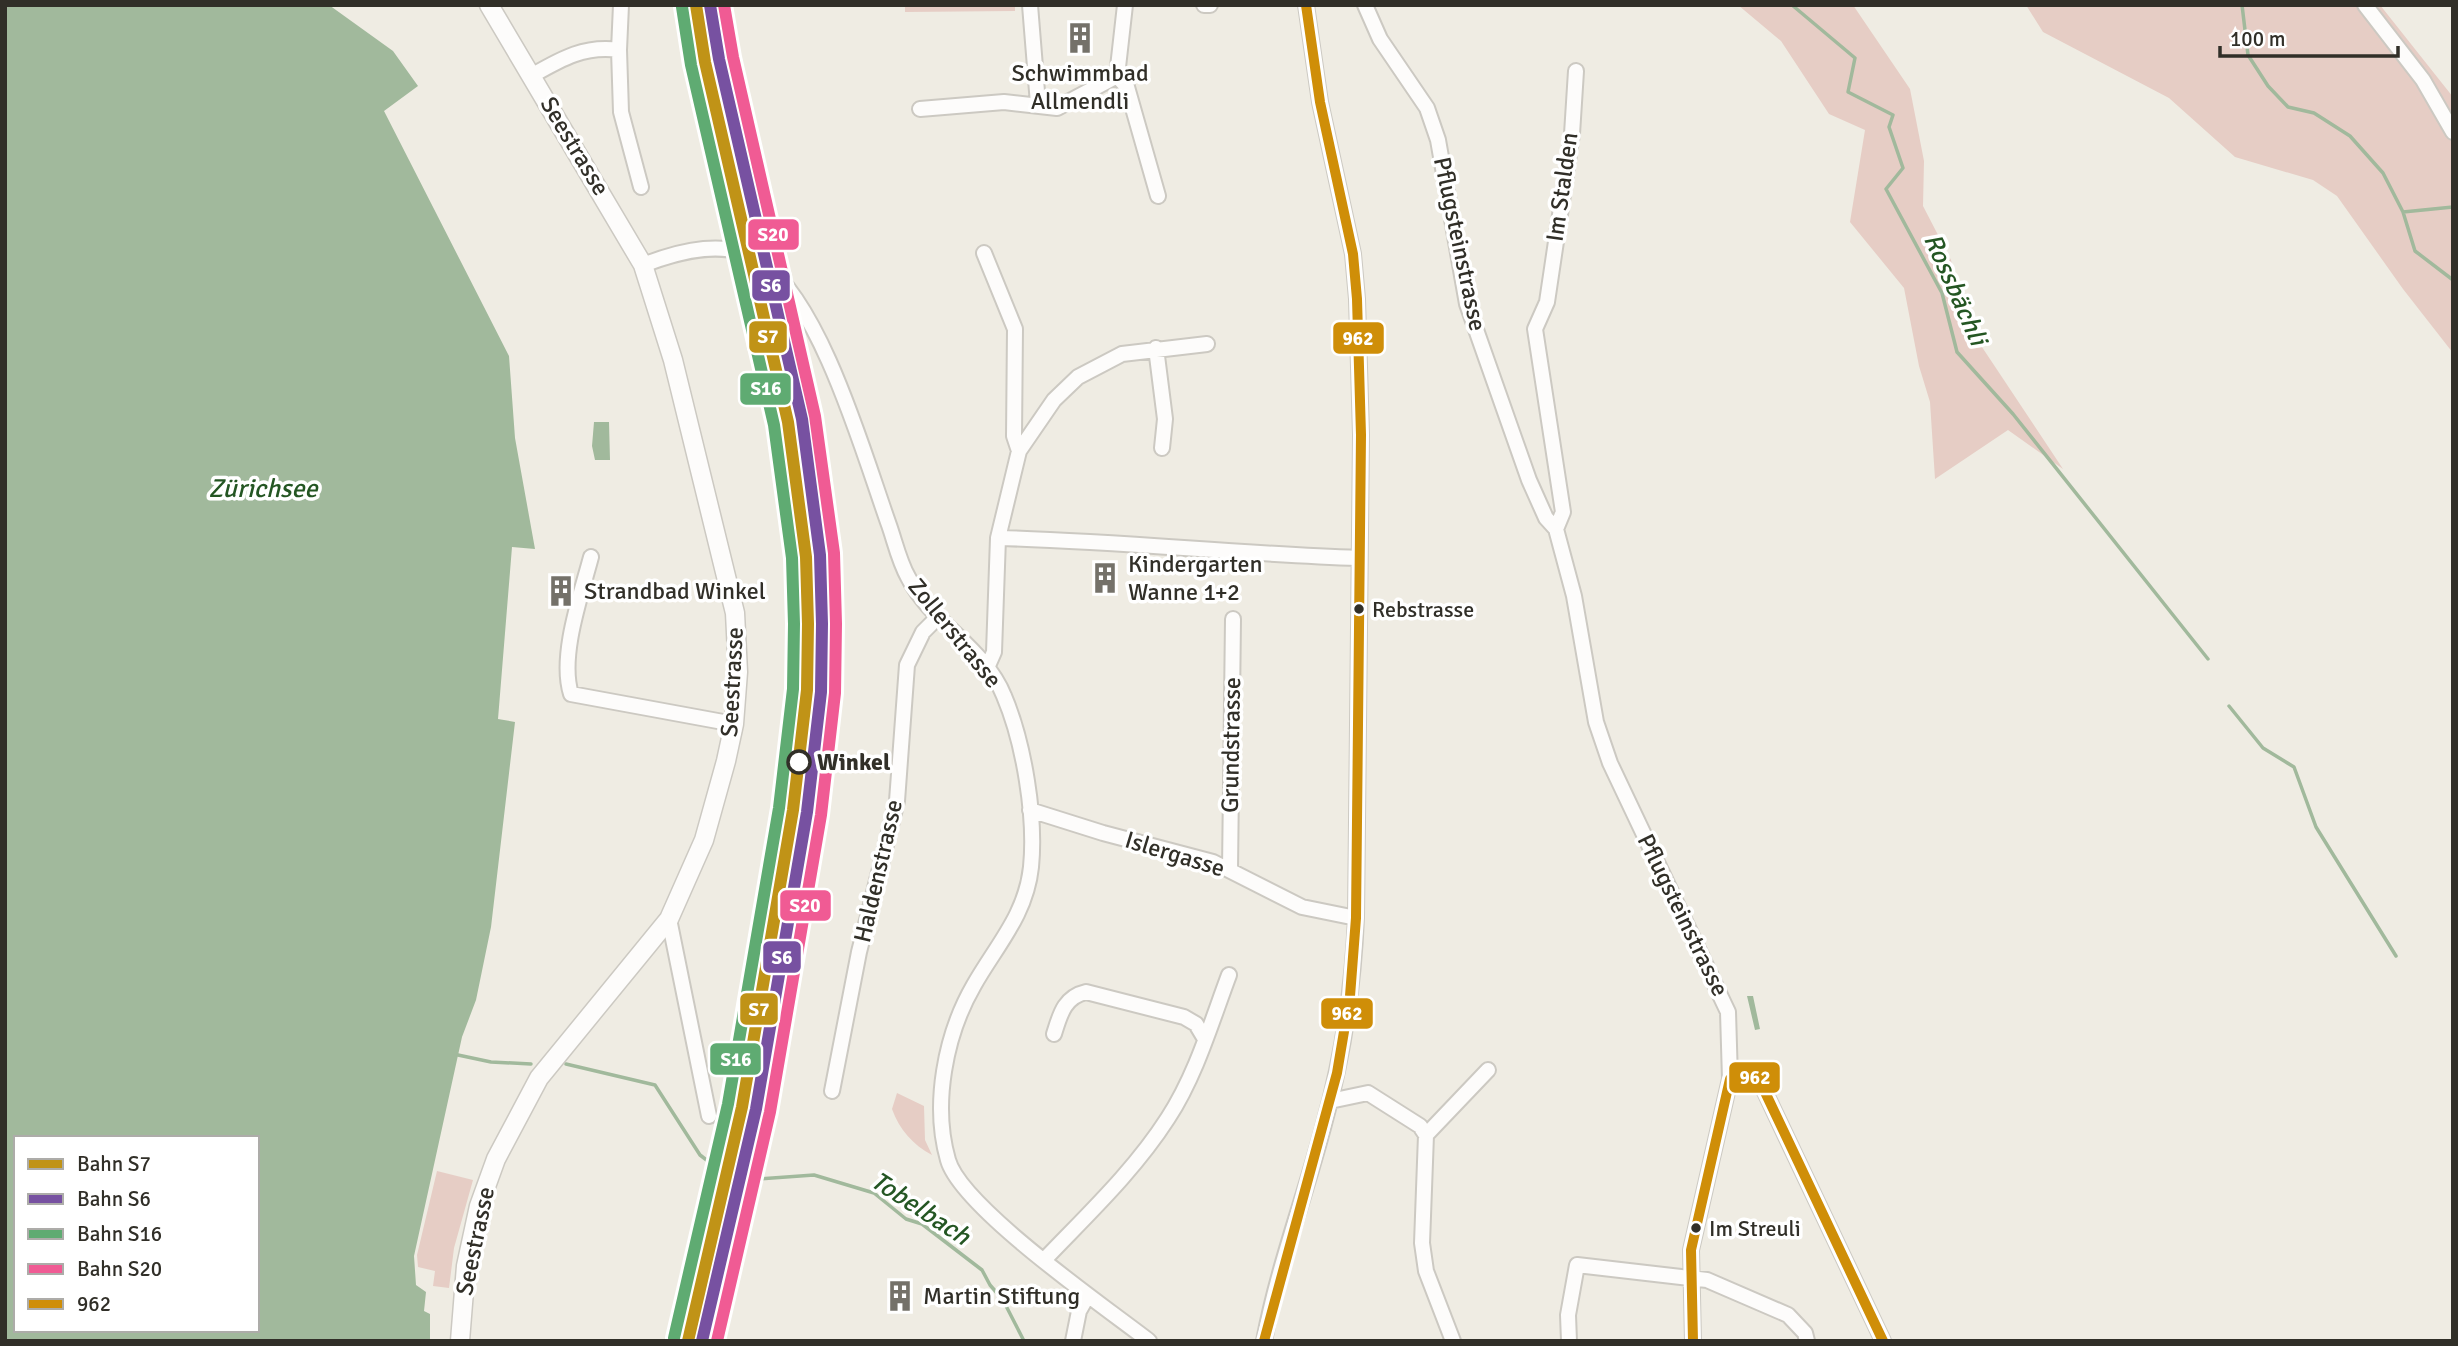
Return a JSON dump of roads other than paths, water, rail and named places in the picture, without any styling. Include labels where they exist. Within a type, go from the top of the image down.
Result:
[{"type":"main road","name":"Seestrasse","points":[[460,1341],[466,1266],[479,1206],[514,1119],[555,1056],[669,919],[704,840],[734,724],[738,672],[735,613],[673,360],[643,265],[533,75],[489,5]]},
{"type":"street","points":[[621,5],[621,112],[641,187]]},
{"type":"street","points":[[1030,5],[1038,104]]},
{"type":"street","points":[[1125,5],[1117,76],[1127,87],[1158,196]]},
{"type":"street","points":[[1204,5],[1210,5]]},
{"type":"street","points":[[1264,1341],[1283,1254],[1330,1101],[1347,1023],[1356,918],[1361,435],[1357,299],[1353,254],[1320,102],[1306,5]]},
{"type":"street","name":"Pflugsteinstrasse","points":[[1365,5],[1380,38],[1427,108],[1438,140],[1468,304],[1529,480],[1546,518],[1556,529],[1574,596],[1596,722],[1610,764],[1726,1006],[1730,1079],[1694,1235],[1691,1280],[1693,1341]]},
{"type":"street","points":[[2365,5],[2423,80],[2453,132]]},
{"type":"street","points":[[533,75],[567,56],[598,47],[619,50]]},
{"type":"street","name":"Im Stalden","points":[[1547,302],[1572,134],[1576,71]]},
{"type":"street","points":[[920,109],[1004,102],[1057,108],[1117,76]]},
{"type":"street","name":"Zollerstrasse","points":[[643,265],[676,252],[706,249],[750,257],[778,275],[804,312],[836,378],[908,578],[938,617],[988,668],[1002,691],[1013,718],[1030,810],[1031,867],[1024,898],[1013,927],[972,988],[953,1034],[942,1086],[939,1130],[949,1167],[975,1202],[1088,1295],[1149,1341]]},
{"type":"street","points":[[984,253],[1015,329],[1014,436],[1019,451]]},
{"type":"street","name":"Pflugsteinstrasse","points":[[1547,302],[1535,329],[1535,344],[1551,417],[1563,512],[1556,529]]},
{"type":"street","points":[[988,668],[994,652],[998,538],[1019,451],[1054,400],[1078,377],[1122,354],[1207,344]]},
{"type":"street","points":[[1156,348],[1165,419],[1162,448]]},
{"type":"street","points":[[998,538],[1067,540],[1237,554],[1358,558]]},
{"type":"street","points":[[590,557],[572,633],[567,681],[571,694],[734,724]]},
{"type":"street","name":"Haldenstrasse","points":[[832,1091],[859,952],[897,801],[907,665],[923,632],[938,617]]},
{"type":"street","name":"Grundstrasse","points":[[1230,870],[1233,619]]},
{"type":"street","name":"Islergasse","points":[[1030,810],[1102,833],[1213,862],[1303,907],[1356,918]]},
{"type":"street","points":[[669,919],[709,1116]]},
{"type":"street","points":[[1045,1259],[1139,1160],[1170,1115],[1205,1040],[1228,975]]},
{"type":"street","points":[[1054,1034],[1063,1006],[1074,994],[1086,992],[1184,1017],[1196,1024],[1205,1040]]},
{"type":"street","points":[[1426,1135],[1488,1070]]},
{"type":"street","points":[[1730,1079],[1743,1073],[1756,1078],[1765,1092],[1883,1341]]},
{"type":"street","points":[[1330,1101],[1358,1093],[1376,1096],[1420,1126],[1426,1135],[1422,1243],[1426,1271],[1452,1341]]},
{"type":"street","points":[[1569,1341],[1568,1315],[1577,1265],[1707,1280],[1787,1315],[1805,1333],[1807,1341]]},
{"type":"street","points":[[1073,1341],[1079,1311],[1088,1295]]},
{"type":"water","name":"Zürichsee","points":[[5,5],[329,5],[393,51],[418,86],[384,111],[509,356],[515,438],[535,549],[512,547],[498,719],[515,722],[491,927],[476,1000],[462,1037],[414,1256],[416,1285],[426,1292],[424,1311],[430,1314],[430,1341],[5,1341]]},
{"type":"water","points":[[594,422],[609,422],[610,460],[595,460],[592,446]]},
{"type":"water","points":[[1747,996],[1753,996],[1760,1029],[1755,1030]]},
{"type":"waterway","name":"Rossbächli","points":[[1792,5],[1855,58],[1848,92],[1893,115],[1889,127],[1903,168],[1886,189],[1942,293],[1957,352],[2013,414],[2208,659]]},
{"type":"waterway","points":[[2242,5],[2248,55],[2268,86],[2288,107],[2314,113],[2350,136],[2383,173],[2403,212],[2415,251],[2453,280]]},
{"type":"waterway","points":[[2403,212],[2453,207]]},
{"type":"waterway","points":[[2229,706],[2263,748],[2294,767],[2316,827],[2396,956]]},
{"type":"waterway","name":"Tobelbach","points":[[458,1055],[491,1062],[531,1064]]},
{"type":"waterway","name":"Tobelbach","points":[[566,1064],[655,1085],[700,1155],[717,1168]]},
{"type":"waterway","name":"Tobelbach","points":[[757,1179],[814,1175],[874,1193],[906,1219],[922,1224],[982,1270],[1003,1300],[1024,1341]]},
{"type":"rail line","name":"S7","points":[[688,1341],[742,1107],[793,810],[807,690],[808,624],[806,557],[788,422],[705,62],[696,5]]},
{"type":"rail line","name":"S6","points":[[702,1341],[756,1109],[807,812],[821,692],[822,624],[820,555],[802,419],[719,59],[710,5]]},
{"type":"rail line","name":"S20","points":[[717,1341],[770,1112],[821,815],[835,693],[836,624],[834,553],[815,416],[733,57],[724,5]]},
{"type":"rail line","name":"S16","points":[[674,1338],[728,1104],[779,808],[793,689],[794,624],[792,558],[774,425],[691,65],[682,7]]},
{"type":"place","name":"Schwimmbad Allmendli","points":[[1080,38]]},
{"type":"place","name":"Kindergarten Wanne 1+2","points":[[1105,578]]},
{"type":"place","name":"Strandbad Winkel","points":[[561,591]]},
{"type":"place","name":"Rebstrasse","points":[[1359,609]]},
{"type":"place","name":"Winkel","points":[[799,762]]},
{"type":"place","name":"Im Streuli","points":[[1696,1228]]},
{"type":"place","name":"Martin Stiftung","points":[[900,1296]]}]
